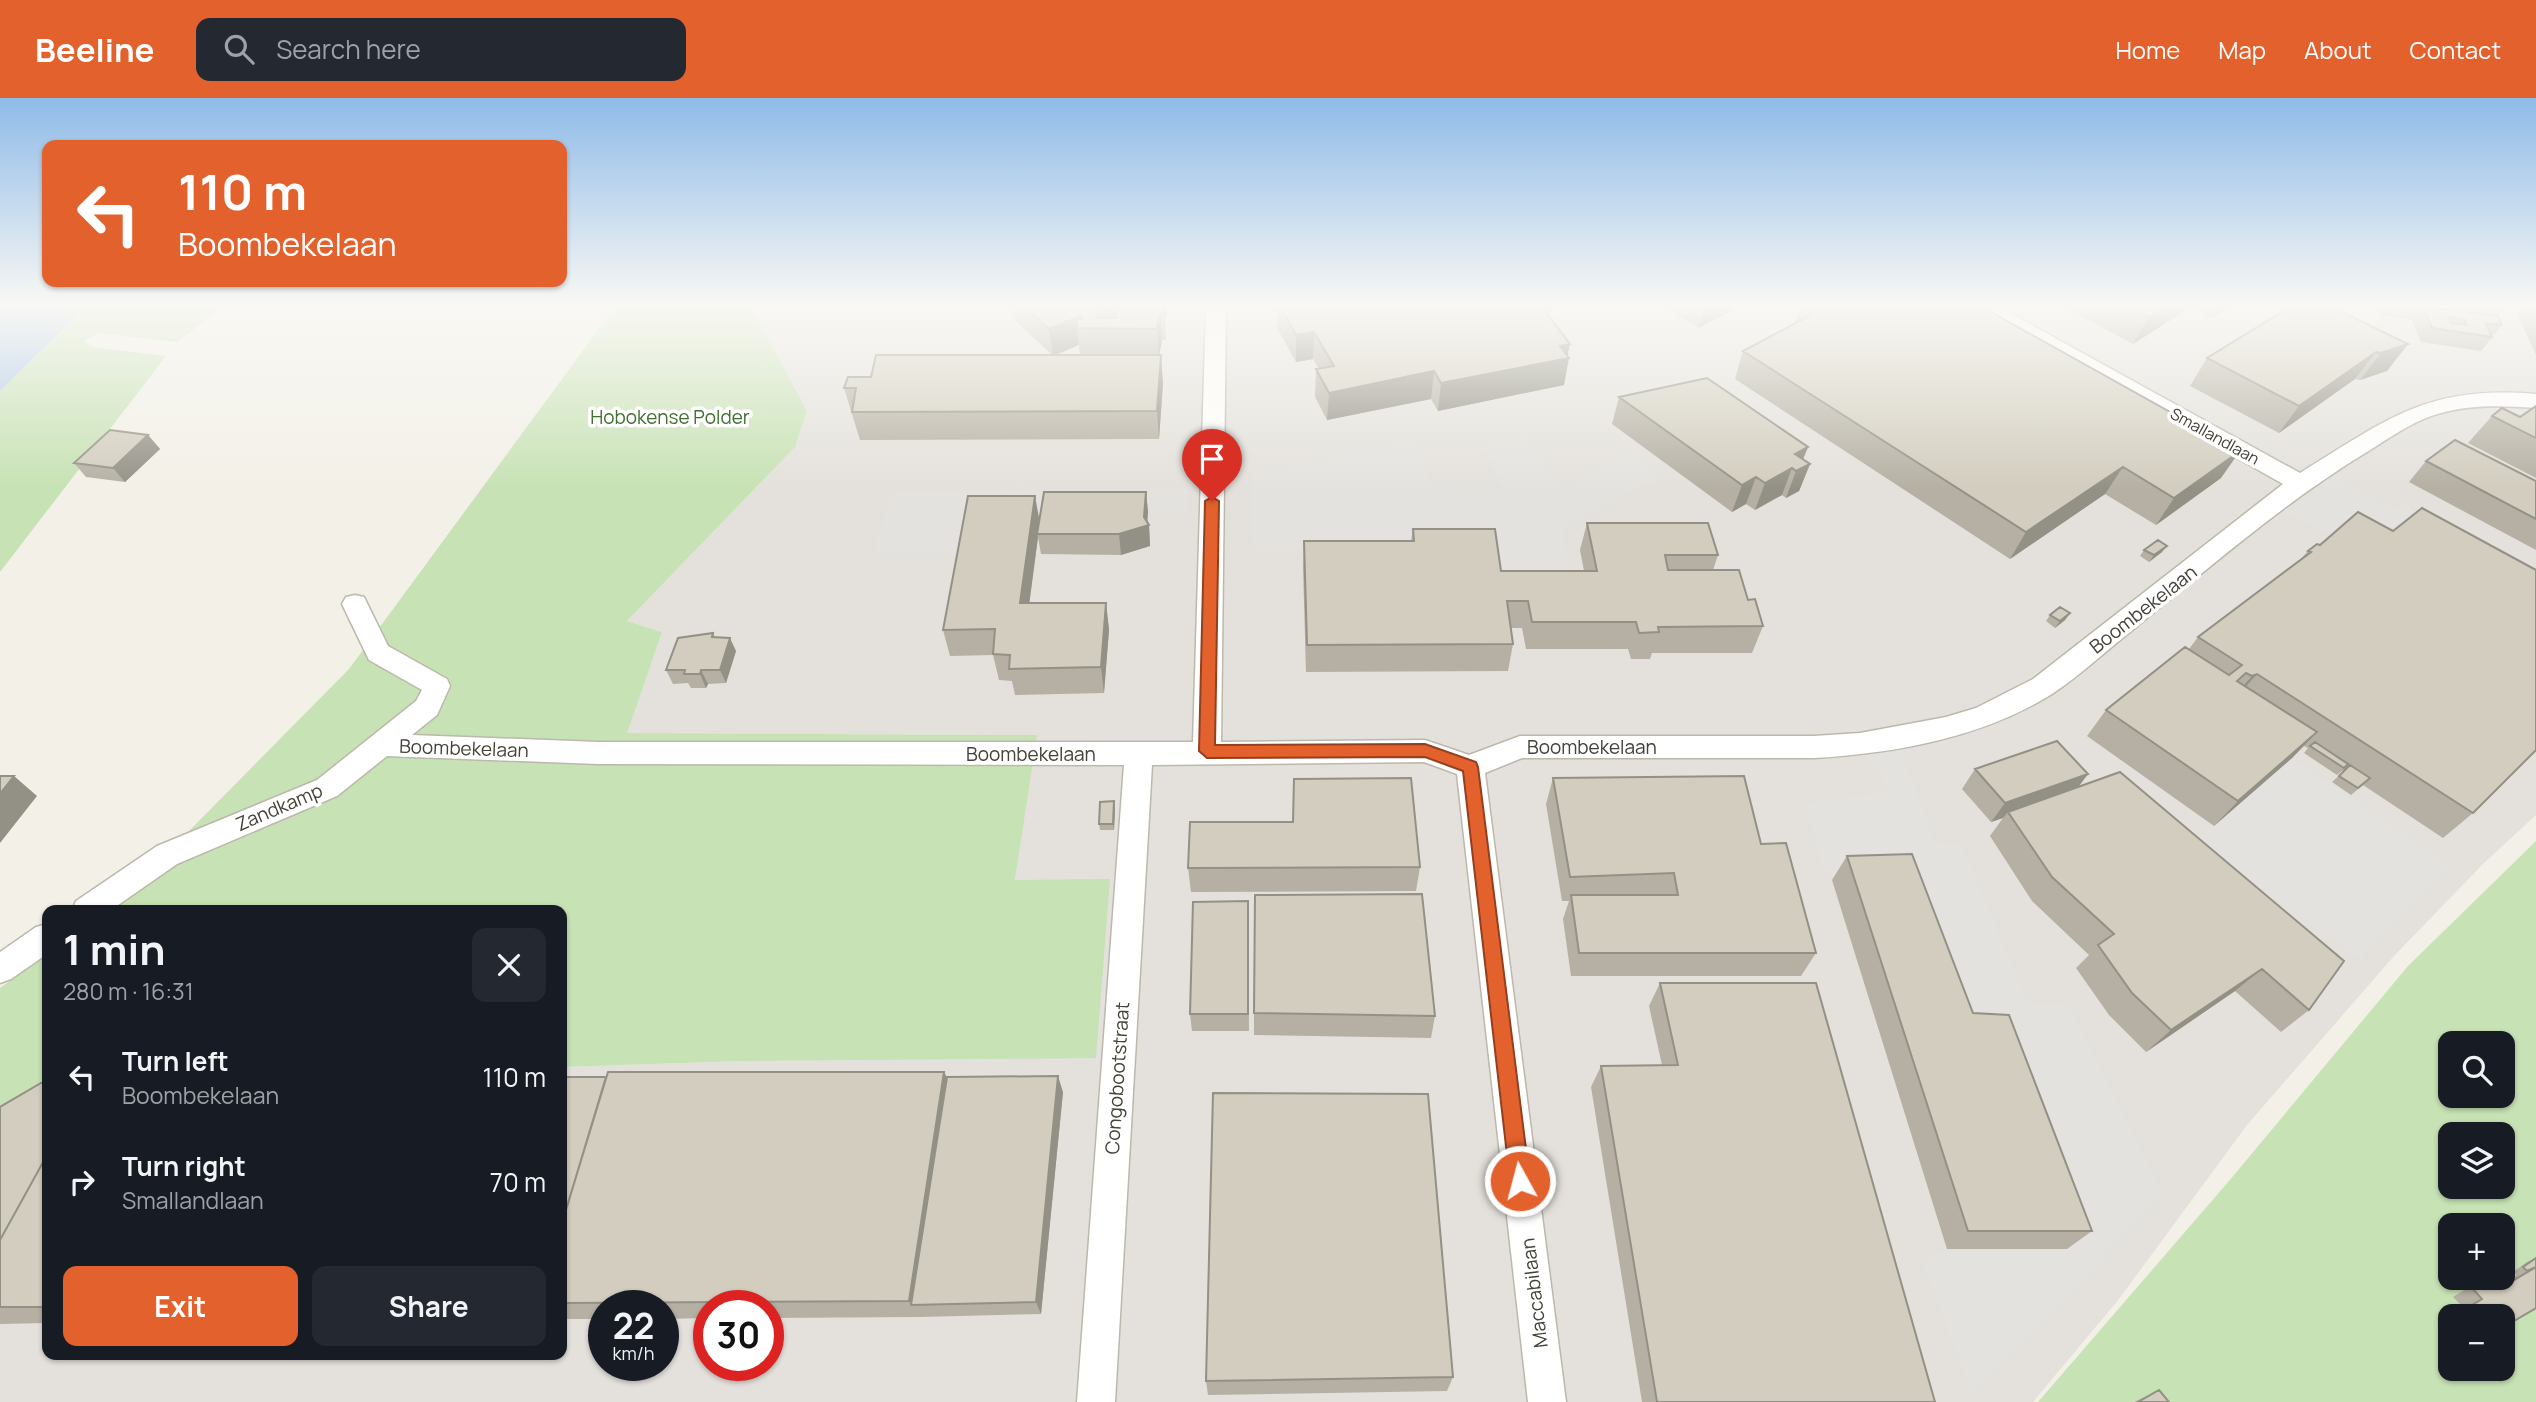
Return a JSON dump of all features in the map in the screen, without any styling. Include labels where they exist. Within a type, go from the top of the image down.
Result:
[{"type":"street","points":[[1207,751],[1215,368]]},
{"type":"street","name":"Smallandlaan","points":[[2093,368],[2300,483]]},
{"type":"street","name":"Boombekelaan","points":[[383,745],[598,753],[1139,754],[1207,751],[1425,751],[1470,767],[1520,747],[1814,747],[1860,744],[1946,728],[2018,701],[2076,662],[2300,483],[2406,418],[2434,407],[2498,398],[2536,401]]},
{"type":"street","name":"Zandkamp","points":[[94,905],[167,855],[327,788],[427,708],[437,686],[379,653],[355,604]]},
{"type":"street","name":"Congobootstraat","points":[[1096,1402],[1139,754]]},
{"type":"street","name":"Maccabilaan","points":[[1470,767],[1547,1402]]},
{"type":"street","points":[[0,969],[42,940]]},
{"type":"shaded area","points":[[784,368],[2536,368],[2536,815],[2483,864],[2394,956],[2247,1125],[2119,1299],[2033,1402],[0,1402],[0,1120],[42,1099],[42,1360],[567,1360],[567,1067],[744,1061],[1015,881],[1036,735],[626,733],[662,632],[627,621],[795,447],[807,411]]},
{"type":"shaded area","points":[[1524,438],[1564,486],[1629,453],[1660,477],[1562,527],[1575,598],[1496,598],[1490,556],[1257,550],[1250,530],[1252,475],[1413,441],[1433,486],[1503,488],[1483,448]]},
{"type":"shaded area","points":[[2320,469],[2393,510],[2402,504],[2536,577],[2336,539],[2274,506]]},
{"type":"shaded area","points":[[1188,489],[1187,511],[1042,511],[1040,521],[969,553],[874,553],[891,491]]},
{"type":"shaded area","points":[[1896,739],[1935,843],[1961,844],[2028,1004],[2069,1005],[2163,1196],[1972,1393],[1922,1260],[1947,1249],[2067,1248],[1954,1035],[1896,879],[1832,880],[1826,874],[1804,804],[1891,792],[1860,744]]},
{"type":"shaded area","points":[[2292,758],[2450,866],[2360,959],[2195,841]]},
{"type":"green space","points":[[23,368],[157,368],[0,572],[0,391]]},
{"type":"green space","name":"Hobokense Polder","points":[[570,368],[784,368],[807,411],[795,447],[627,621],[662,632],[627,733],[1037,735],[1015,880],[1110,879],[1096,1058],[744,1061],[567,1067],[567,905],[116,905],[169,864],[190,830],[349,669]]},
{"type":"green space","points":[[2536,841],[2536,1402],[2038,1402],[2229,1181],[2408,966]]},
{"type":"green space","points":[[42,958],[42,1099],[0,1120],[0,988]]},
{"type":"water","points":[[0,368],[23,368],[0,391]]},
{"type":"building","points":[[873,368],[1160,368],[1157,411],[852,412],[856,388],[844,388],[848,377],[871,377]]},
{"type":"building","points":[[1519,368],[1441,383],[1434,371],[1329,393],[1316,369]]},
{"type":"building","points":[[1769,368],[2091,368],[2240,451],[2174,498],[2123,467],[2026,532]]},
{"type":"building","points":[[2226,368],[2353,368],[2299,406]]},
{"type":"building","points":[[1707,378],[1808,447],[1795,454],[1810,464],[1796,471],[1792,468],[1765,483],[1756,477],[1742,485],[1619,397]]},
{"type":"building","points":[[2536,406],[2536,438],[2492,416],[2502,408],[2520,417]]},
{"type":"building","points":[[110,430],[148,435],[113,468],[74,463]]},
{"type":"building","points":[[2455,440],[2536,481],[2536,519],[2426,461]]},
{"type":"building","points":[[1044,492],[1146,492],[1144,517],[1149,525],[1119,534],[1037,534]]},
{"type":"building","points":[[968,496],[1035,496],[1020,603],[1106,603],[1101,667],[1009,669],[1010,655],[993,654],[995,629],[943,630]]},
{"type":"building","points":[[2422,508],[2536,570],[2536,750],[2473,813],[2257,674],[2252,676],[2246,673],[2237,681],[2317,732],[2238,801],[2106,710],[2185,647],[2229,675],[2242,665],[2198,637],[2311,552],[2308,551],[2317,544],[2320,545],[2358,512],[2393,531]]},
{"type":"building","points":[[1587,523],[1708,523],[1718,555],[1665,555],[1668,570],[1739,570],[1748,600],[1755,599],[1763,626],[1658,627],[1659,632],[1639,633],[1636,622],[1532,622],[1528,601],[1507,601],[1513,644],[1307,645],[1304,541],[1414,541],[1413,529],[1495,529],[1501,571],[1597,571]]},
{"type":"building","points":[[2158,540],[2167,546],[2154,555],[2144,550]]},
{"type":"building","points":[[2060,607],[2070,613],[2060,621],[2050,615]]},
{"type":"building","points":[[713,633],[712,637],[730,638],[720,670],[684,674],[685,670],[666,670],[678,638]]},
{"type":"building","points":[[2057,741],[2088,774],[2005,803],[1975,769]]},
{"type":"building","points":[[2315,742],[2348,764],[2344,768],[2310,746]]},
{"type":"building","points":[[2350,765],[2370,778],[2358,788],[2339,776]]},
{"type":"building","points":[[2120,772],[2344,961],[2309,1010],[2262,969],[2171,1030],[2132,993],[2098,945],[2114,934],[2052,877],[2008,812]]},
{"type":"building","points":[[0,776],[14,776],[0,794]]},
{"type":"building","points":[[1744,776],[1761,844],[1786,843],[1816,953],[1579,953],[1571,895],[1678,895],[1674,873],[1570,877],[1553,778]]},
{"type":"building","points":[[1411,778],[1420,867],[1188,868],[1190,822],[1293,822],[1294,779]]},
{"type":"building","points":[[1114,801],[1113,824],[1099,824],[1100,802]]},
{"type":"building","points":[[1912,854],[1973,1013],[2009,1015],[2092,1231],[1968,1231],[1847,856]]},
{"type":"building","points":[[1422,894],[1435,1016],[1254,1013],[1255,895]]},
{"type":"building","points":[[1248,901],[1248,1014],[1190,1014],[1193,902]]},
{"type":"building","points":[[1660,983],[1816,983],[1935,1402],[1657,1402],[1601,1066],[1678,1065]]},
{"type":"building","points":[[608,1072],[944,1072],[909,1301],[784,1302],[784,1290],[693,1290],[693,1302],[679,1302],[679,1290],[588,1290],[588,1303],[567,1303],[567,1207]]},
{"type":"building","points":[[1058,1076],[1036,1302],[911,1305],[947,1077]]},
{"type":"building","points":[[567,1077],[606,1077],[567,1206]]},
{"type":"building","points":[[42,1083],[42,1164],[0,1240],[0,1107]]},
{"type":"building","points":[[1213,1093],[1428,1094],[1453,1377],[1206,1381]]},
{"type":"building","points":[[42,1164],[42,1307],[0,1307],[0,1240]]},
{"type":"building","points":[[2536,1258],[2536,1267],[2527,1271],[2523,1267]]},
{"type":"building","points":[[2536,1267],[2536,1308],[2515,1320],[2515,1304],[2474,1304],[2482,1299],[2474,1290],[2515,1290],[2515,1279]]},
{"type":"building","points":[[2159,1390],[2169,1402],[2138,1402]]},
{"type":"route","points":[[1212,501],[1207,751],[1425,751],[1470,767],[1520,1181]]}]
